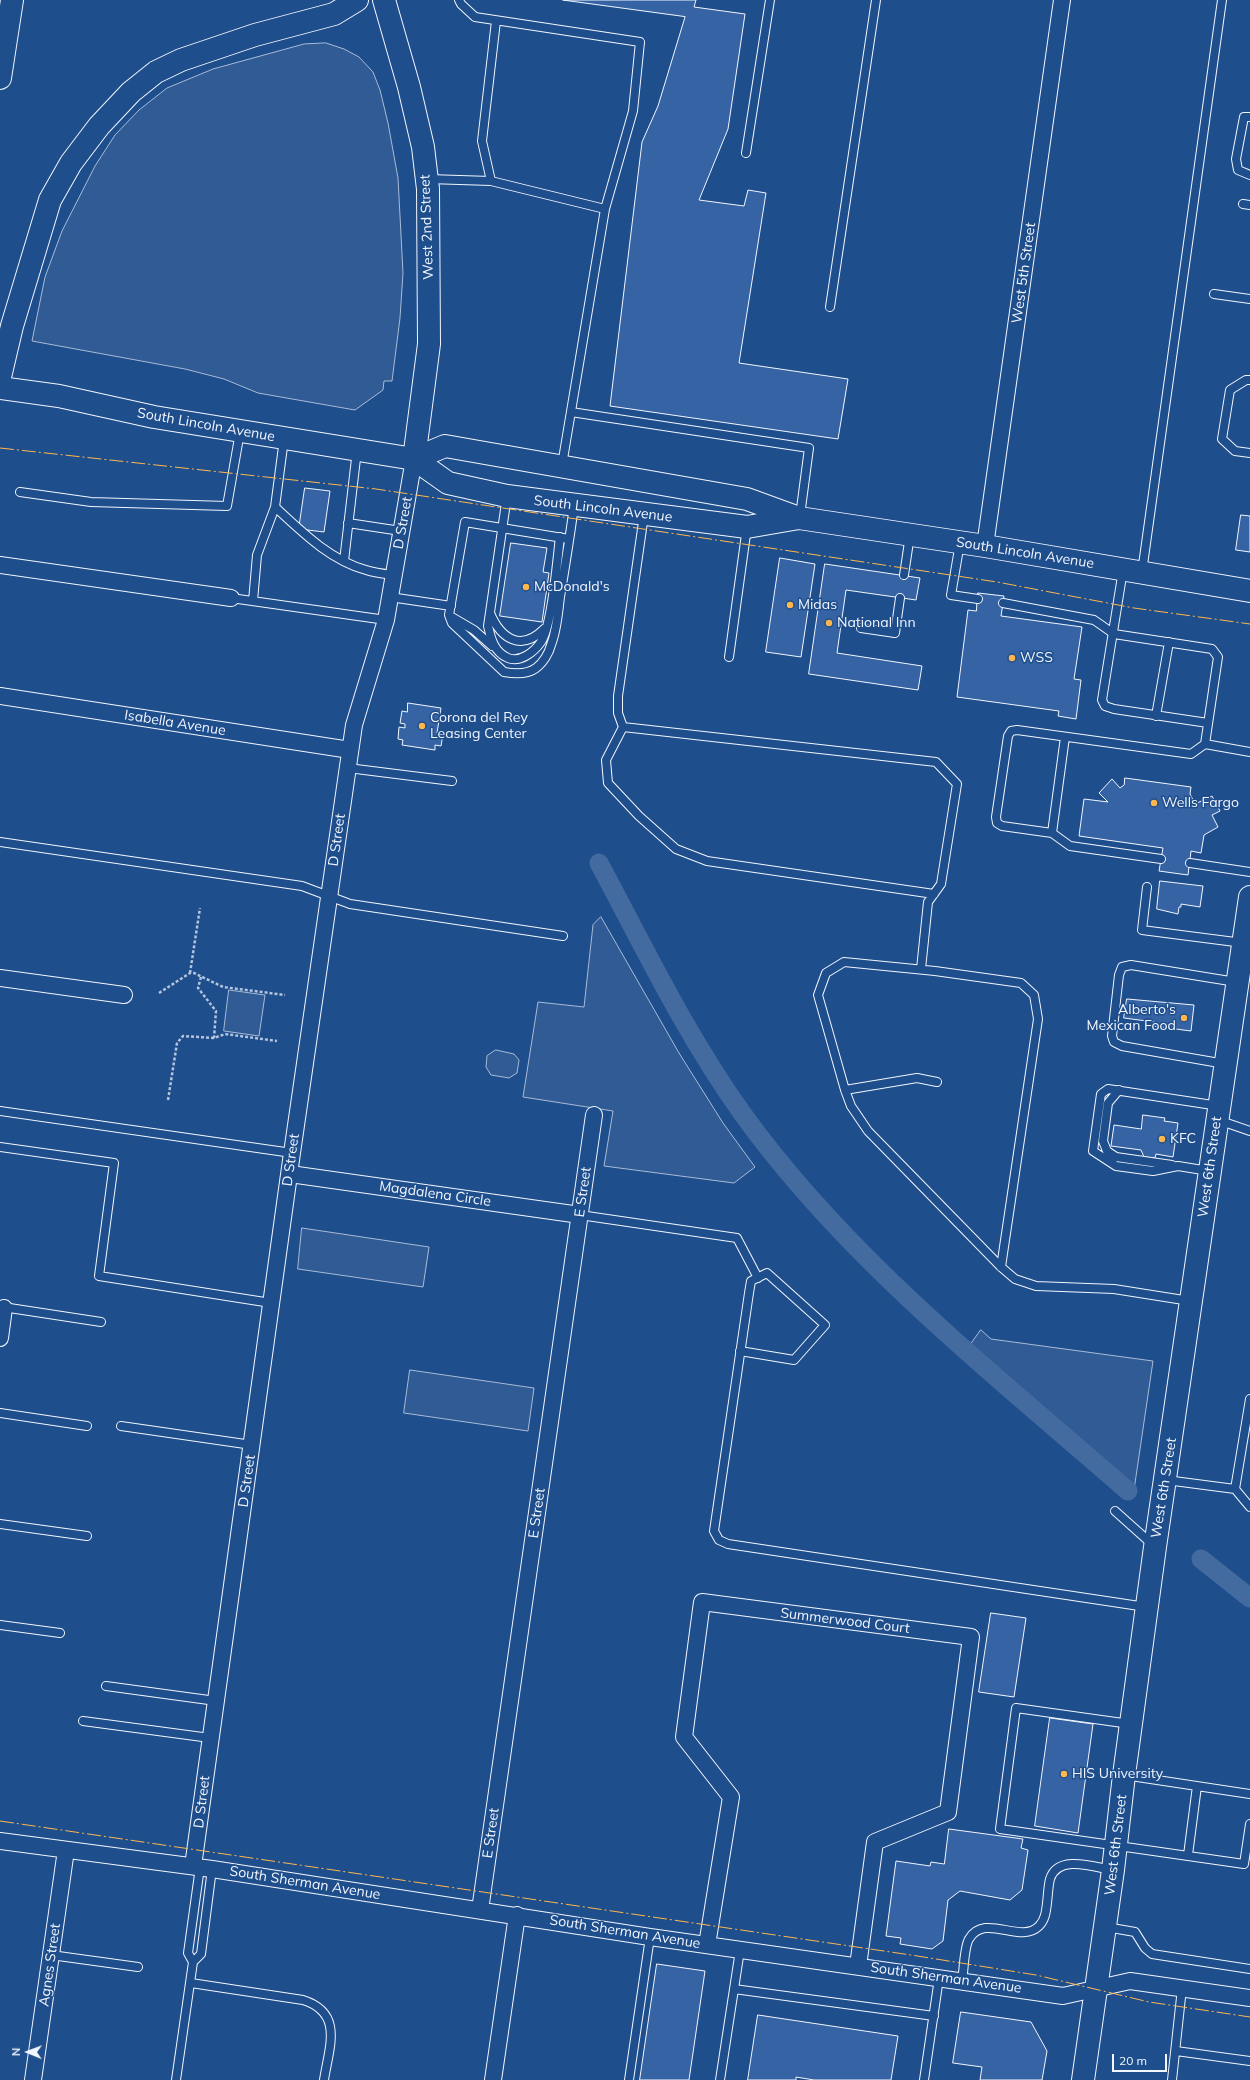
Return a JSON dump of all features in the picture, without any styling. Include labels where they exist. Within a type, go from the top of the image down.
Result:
[{"type":"main road","points":[[0,78],[12,0]]},
{"type":"main road","points":[[0,378],[12,326],[50,200],[71,163],[99,126],[131,92],[156,72],[182,60],[255,35],[334,14],[357,0]]},
{"type":"main road","name":"West 2nd Street","points":[[384,0],[411,95],[423,147],[427,179],[429,344],[414,459]]},
{"type":"main road","name":"South Lincoln Avenue","points":[[0,388],[59,396],[154,417],[414,459],[448,483],[507,496],[747,527],[799,518]]},
{"type":"main road","name":"South Lincoln Avenue","points":[[414,459],[445,446],[561,468],[747,499],[799,518],[986,546],[1250,591]]},
{"type":"main road","name":"West 6th Street","points":[[1083,2080],[1106,1926],[1124,1775],[1155,1547],[1250,897]]},
{"type":"street","name":"West 5th Street","points":[[986,546],[1062,0]]},
{"type":"street","name":"D Street","points":[[202,1867],[210,1738],[350,750],[354,725],[386,620],[414,459]]},
{"type":"street","points":[[0,565],[232,598]]},
{"type":"street","name":"Isabella Avenue","points":[[0,696],[350,750]]},
{"type":"street","points":[[0,978],[124,995]]},
{"type":"street","name":"E Street","points":[[480,1910],[594,1115]]},
{"type":"street","name":"Magdalena Circle","points":[[290,1174],[580,1215]]},
{"type":"street","points":[[0,1338],[2,1307]]},
{"type":"street","name":"Summerwood Court","points":[[707,1945],[731,1797],[684,1738],[702,1602],[971,1637],[948,1812],[875,1842],[858,1966]]},
{"type":"street","name":"South Sherman Avenue","points":[[0,1841],[202,1867],[650,1937],[1063,1996],[1130,1981],[1250,1998]]},
{"type":"street","name":"Agnes Street","points":[[33,2080],[66,1850]]},
{"type":"street","points":[[493,2080],[517,1916]]},
{"type":"lane","points":[[460,0],[461,4],[475,17],[640,42],[633,111],[605,209],[561,468]]},
{"type":"lane","points":[[746,153],[770,0]]},
{"type":"lane","points":[[830,307],[876,0]]},
{"type":"lane","points":[[1208,723],[1114,709],[1105,706],[1102,700],[1114,634],[1133,571],[1222,0]]},
{"type":"lane","points":[[491,181],[482,141],[496,20]]},
{"type":"lane","points":[[1250,117],[1244,117],[1236,159],[1238,170],[1250,175]]},
{"type":"lane","points":[[427,179],[491,181],[605,209]]},
{"type":"lane","points":[[1214,294],[1250,299]]},
{"type":"lane","points":[[1250,380],[1246,380],[1230,390],[1222,439],[1235,451],[1250,453]]},
{"type":"lane","points":[[571,412],[809,448],[799,518]]},
{"type":"lane","points":[[20,492],[91,502],[227,506],[240,431]]},
{"type":"lane","points":[[253,601],[257,555],[274,507],[284,438]]},
{"type":"lane","points":[[344,561],[357,450]]},
{"type":"lane","points":[[495,648],[490,638],[488,626],[489,612],[507,496]]},
{"type":"lane","points":[[569,539],[465,522],[449,615],[452,623],[504,672],[515,674],[536,668],[545,658],[551,646],[555,632],[569,539],[574,505]]},
{"type":"lane","points":[[274,507],[306,536],[344,561],[367,571],[394,575]]},
{"type":"lane","points":[[644,514],[618,696],[618,713],[623,727],[606,760],[608,783],[639,816],[676,849],[707,861],[934,894]]},
{"type":"lane","points":[[348,523],[401,531]]},
{"type":"lane","points":[[729,657],[747,527]]},
{"type":"lane","points":[[904,576],[910,535]]},
{"type":"lane","points":[[449,615],[474,630],[502,655],[510,659],[520,658],[534,651],[541,642],[547,626],[560,537]]},
{"type":"lane","points":[[960,542],[951,595],[978,599]]},
{"type":"lane","points":[[390,597],[451,606]]},
{"type":"lane","points":[[232,598],[386,620]]},
{"type":"lane","points":[[861,628],[895,633],[900,598]]},
{"type":"lane","points":[[1003,604],[1094,620],[1114,634],[1212,649],[1216,652],[1218,657],[1205,744]]},
{"type":"lane","points":[[489,612],[501,634],[511,639],[525,641],[535,638],[547,626]]},
{"type":"lane","points":[[1156,716],[1169,642]]},
{"type":"lane","points":[[623,727],[936,762],[957,784],[941,884],[928,902],[920,969]]},
{"type":"lane","points":[[1161,859],[1070,846],[1052,833],[1002,826],[997,823],[996,817],[1008,736],[1011,732],[1017,730],[1182,754],[1191,754],[1205,744],[1250,752]]},
{"type":"lane","points":[[1052,833],[1065,738]]},
{"type":"lane","points":[[348,768],[452,781]]},
{"type":"lane","points":[[0,842],[302,886],[350,904],[563,936]]},
{"type":"lane","points":[[1190,864],[1250,872]]},
{"type":"lane","points":[[1147,887],[1142,930],[1244,944]]},
{"type":"lane","points":[[1001,1268],[1038,1019],[1034,995],[1022,983],[920,969],[844,962],[826,973],[818,995],[844,1090],[851,1106],[868,1131],[1001,1268],[1014,1279],[1036,1286],[1114,1289],[1191,1301]]},
{"type":"lane","points":[[1226,1064],[1122,1046],[1114,1042],[1112,1036],[1119,975],[1122,967],[1131,965],[1238,982]]},
{"type":"lane","points":[[844,1090],[917,1078],[937,1082]]},
{"type":"lane","points":[[1178,1166],[1153,1171],[1116,1166],[1093,1151],[1101,1094],[1108,1089],[1119,1090],[1218,1113],[1250,1131]]},
{"type":"lane","points":[[1119,1090],[1108,1103],[1103,1141],[1107,1151],[1116,1157],[1210,1171]]},
{"type":"lane","points":[[0,1111],[292,1153]]},
{"type":"lane","points":[[0,1147],[114,1163],[99,1276],[271,1303]]},
{"type":"lane","points":[[580,1215],[737,1238],[758,1278]]},
{"type":"lane","points":[[740,1351],[794,1360],[825,1325],[767,1273],[751,1281],[740,1351],[714,1531],[718,1540],[728,1544],[1147,1607]]},
{"type":"lane","points":[[2,1307],[101,1322]]},
{"type":"lane","points":[[1235,1489],[1250,1399]]},
{"type":"lane","points":[[0,1414],[87,1426]]},
{"type":"lane","points":[[121,1426],[252,1445]]},
{"type":"lane","points":[[1166,1480],[1235,1489],[1250,1506]]},
{"type":"lane","points":[[1115,1510],[1155,1547]]},
{"type":"lane","points":[[0,1524],[87,1536]]},
{"type":"lane","points":[[0,1625],[60,1633]]},
{"type":"lane","points":[[106,1686],[216,1700]]},
{"type":"lane","points":[[1131,1724],[1016,1708],[1000,1829],[1244,1864],[1250,1824]]},
{"type":"lane","points":[[83,1721],[210,1738]]},
{"type":"lane","points":[[1124,1775],[1250,1794]]},
{"type":"lane","points":[[1188,1855],[1197,1786]]},
{"type":"lane","points":[[962,1981],[968,1940],[975,1932],[986,1927],[1027,1932],[1038,1926],[1046,1915],[1050,1879],[1056,1869],[1069,1864],[1113,1870]]},
{"type":"lane","points":[[176,2080],[193,1962],[188,1953],[202,1867]]},
{"type":"lane","points":[[193,1962],[201,1954],[202,1867]]},
{"type":"lane","points":[[1106,1926],[1135,1932],[1145,1948],[1152,1954],[1250,1969]]},
{"type":"lane","points":[[629,2080],[650,1937]]},
{"type":"lane","points":[[720,2080],[740,1950]]},
{"type":"lane","points":[[51,1955],[138,1968]]},
{"type":"lane","points":[[924,2080],[939,1978]]},
{"type":"lane","points":[[191,1983],[303,2000],[313,2003],[328,2016],[331,2028],[324,2080]]},
{"type":"lane","points":[[734,1988],[934,2016]]},
{"type":"lane","points":[[1172,2080],[1182,1988]]},
{"type":"lane","points":[[1176,2051],[1250,2061]]},
{"type":"path","points":[[159,993],[190,973],[200,908]]},
{"type":"path","points":[[190,973],[223,987],[284,995]]},
{"type":"path","points":[[201,977],[198,988],[216,1011],[214,1038]]},
{"type":"path","points":[[168,1100],[179,1039],[187,1036],[214,1038],[225,1034],[277,1041]]},
{"type":"shaded area","points":[[326,43],[344,49],[359,57],[373,72],[380,90],[388,123],[398,178],[403,273],[400,318],[392,381],[384,381],[383,390],[355,410],[258,393],[224,379],[185,369],[32,341],[45,277],[62,231],[95,166],[115,135],[139,110],[167,88],[213,69],[304,44]]},
{"type":"shaded area","points":[[601,917],[679,1053],[723,1123],[755,1167],[734,1183],[604,1166],[613,1111],[523,1097],[538,1002],[584,1007],[593,925]]},
{"type":"shaded area","points":[[229,990],[265,995],[259,1036],[224,1031]]},
{"type":"shaded area","points":[[496,1050],[514,1054],[519,1060],[517,1073],[509,1078],[491,1075],[486,1067],[487,1056]]},
{"type":"shaded area","points":[[302,1228],[429,1247],[423,1287],[298,1269]]},
{"type":"shaded area","points":[[981,1330],[991,1339],[1153,1361],[1134,1490],[971,1344]]},
{"type":"shaded area","points":[[410,1370],[534,1388],[528,1431],[404,1413]]},
{"type":"building","points":[[563,0],[696,0],[694,7],[745,14],[728,129],[699,200],[744,206],[748,190],[766,193],[739,363],[848,379],[838,439],[610,406],[642,142],[658,106],[685,17]]},
{"type":"building","points":[[305,488],[330,491],[324,532],[299,529]]},
{"type":"building","points":[[1241,515],[1250,516],[1250,552],[1236,550]]},
{"type":"building","name":"McDonald's","points":[[511,543],[547,548],[543,572],[549,573],[542,622],[500,616]]},
{"type":"building","points":[[780,558],[815,564],[801,657],[766,652]]},
{"type":"building","points":[[825,564],[920,578],[916,600],[846,590],[837,653],[922,666],[918,690],[809,674]]},
{"type":"building","points":[[978,593],[1004,596],[1001,616],[1082,627],[1074,679],[1081,680],[1076,719],[1058,716],[1059,711],[957,697],[968,610],[976,611]]},
{"type":"building","name":"Corona del Rey Leasing Center","points":[[408,703],[441,708],[437,733],[443,734],[441,746],[435,745],[435,750],[402,745],[403,740],[398,739],[399,727],[405,728],[405,724],[400,723],[402,711],[407,712]]},
{"type":"building","points":[[1125,778],[1191,787],[1190,794],[1195,804],[1212,796],[1220,811],[1212,815],[1218,827],[1204,835],[1201,853],[1191,851],[1188,875],[1159,871],[1163,848],[1079,836],[1084,799],[1108,802],[1099,793],[1112,779],[1120,788],[1124,785]]},
{"type":"building","points":[[1160,881],[1203,886],[1200,907],[1181,904],[1178,914],[1157,909]]},
{"type":"building","points":[[1127,999],[1194,1005],[1191,1031],[1153,1026],[1154,1022],[1124,1018]]},
{"type":"building","points":[[1143,1115],[1165,1118],[1164,1121],[1178,1123],[1173,1157],[1156,1154],[1155,1158],[1144,1157],[1141,1150],[1111,1146],[1114,1125],[1141,1129]]},
{"type":"building","points":[[991,1613],[1026,1618],[1014,1697],[979,1692]]},
{"type":"building","points":[[1050,1718],[1093,1724],[1078,1833],[1035,1826]]},
{"type":"building","points":[[949,1829],[1023,1839],[1021,1848],[1028,1850],[1022,1890],[1010,1900],[960,1891],[948,1900],[943,1941],[932,1949],[900,1944],[901,1938],[886,1936],[896,1861],[930,1866],[931,1862],[944,1864]]},
{"type":"building","points":[[657,1964],[705,1971],[689,2080],[640,2080]]},
{"type":"building","points":[[961,2012],[1031,2022],[1047,2051],[1042,2080],[980,2080],[982,2067],[953,2063]]},
{"type":"building","points":[[758,2015],[898,2036],[891,2080],[814,2080],[796,2077],[796,2080],[748,2080]]},
{"type":"waterway","points":[[599,863],[666,990],[702,1053],[742,1113],[783,1166],[827,1217],[924,1312],[974,1358],[1128,1491]]},
{"type":"waterway","points":[[1201,1559],[1250,1598]]},
{"type":"power","points":[[0,448],[376,489],[997,582],[1134,608],[1250,624]]},
{"type":"power","points":[[0,1821],[911,1955],[1036,1975],[1149,2002],[1250,2017]]},
{"type":"place","name":"McDonald's","points":[[526,587]]},
{"type":"place","name":"Midas","points":[[790,605]]},
{"type":"place","name":"National Inn","points":[[829,623]]},
{"type":"place","name":"WSS","points":[[1012,658]]},
{"type":"place","name":"Corona del Rey Leasing Center","points":[[422,726]]},
{"type":"place","name":"Wells Fargo","points":[[1154,803]]},
{"type":"place","name":"Alberto's Mexican Food","points":[[1184,1018]]},
{"type":"place","name":"KFC","points":[[1162,1139]]},
{"type":"place","name":"HIS University","points":[[1064,1774]]}]
